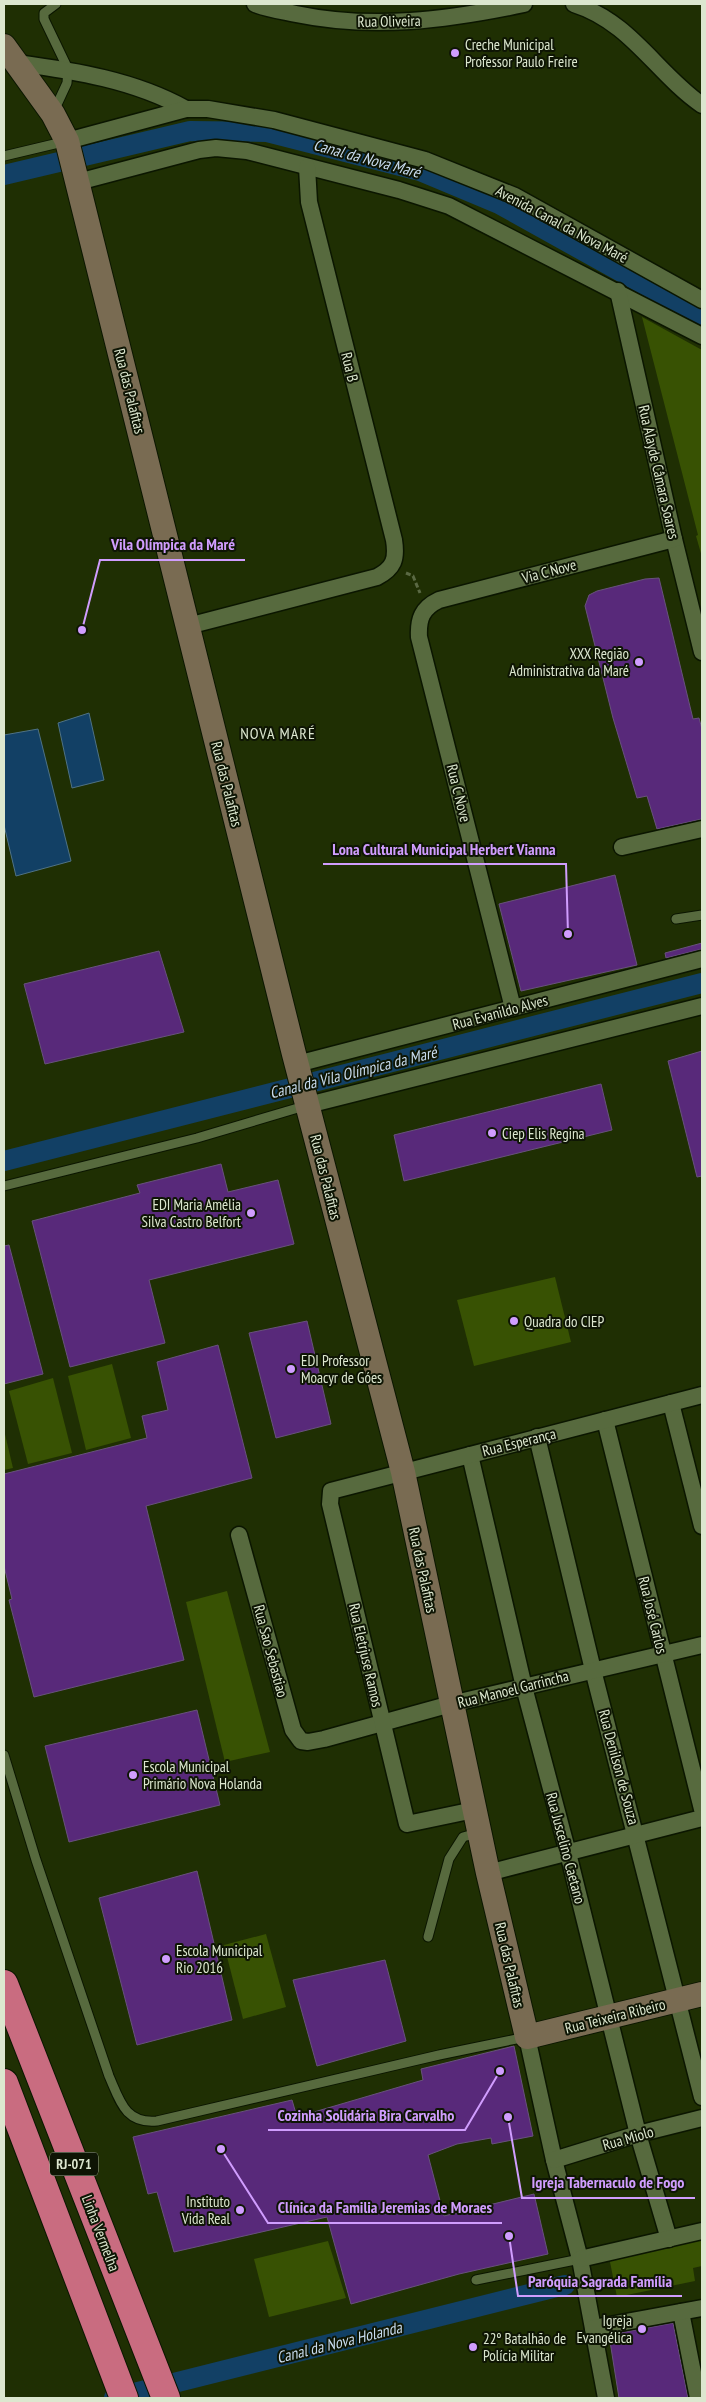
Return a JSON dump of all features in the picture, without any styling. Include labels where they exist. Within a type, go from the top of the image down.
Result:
[{"type":"highway","name":"Linha Vermelha","points":[[4,1984],[166,2398]]},
{"type":"highway","name":"RJ-071","points":[[4,2082],[124,2398]]},
{"type":"street","name":"Rua Oliveira","points":[[255,4],[329,21],[384,24],[445,19],[524,4]]},
{"type":"street","points":[[574,4],[592,10],[621,28],[688,95],[702,105]]},
{"type":"street","points":[[11,54],[153,93],[186,109]]},
{"type":"street","name":"Rua das Palafitas","points":[[11,54],[53,114],[72,162],[303,1087],[403,1472],[488,1873],[554,2160],[580,2259],[606,2398]]},
{"type":"street","name":"Avenida Canal da Nova Maré","points":[[72,162],[186,109],[208,109],[274,120],[425,160],[514,196],[702,300]]},
{"type":"street","points":[[72,162],[216,148],[247,151],[399,190],[449,206],[618,291],[702,336]]},
{"type":"street","name":"Rua B","points":[[307,167],[309,202],[394,540],[396,555],[393,566]]},
{"type":"street","name":"Rua Alayde Câmara Soares","points":[[618,291],[674,539],[702,652]]},
{"type":"street","name":"Via C Nove","points":[[426,608],[439,600],[674,539]]},
{"type":"street","points":[[188,626],[377,577],[393,566]]},
{"type":"street","name":"Rua C Nove","points":[[426,608],[419,620],[419,637],[513,1008]]},
{"type":"street","points":[[622,846],[702,829]]},
{"type":"street","name":"Rua Evanildo Alves","points":[[303,1087],[513,1008],[702,959]]},
{"type":"street","points":[[303,1087],[702,1006]]},
{"type":"street","name":"Rua Esperança","points":[[336,1488],[702,1395]]},
{"type":"street","points":[[671,1402],[702,1526]]},
{"type":"street","name":"Rua José Carlos","points":[[605,1420],[702,1809]]},
{"type":"street","name":"Rua Denilson de Souza","points":[[537,1438],[593,1670],[702,2097]]},
{"type":"street","name":"Rua Juscelino Caetano","points":[[470,1455],[524,1687],[568,1853],[638,2134],[669,2239]]},
{"type":"street","name":"Rua Eletrjuse Ramos","points":[[336,1488],[329,1494],[330,1504],[407,1824],[477,1821]]},
{"type":"street","name":"Rua Sao Sebastiao","points":[[240,1535],[293,1730],[301,1741],[308,1742],[324,1739]]},
{"type":"street","name":"Rua Manoel Garrincha","points":[[324,1739],[382,1721],[702,1645]]},
{"type":"street","points":[[488,1873],[702,1818]]},
{"type":"street","name":"Rua Teixeira Ribeiro","points":[[527,2037],[702,1994]]},
{"type":"street","name":"Rua Miolo","points":[[554,2160],[638,2134],[702,2118]]},
{"type":"street","points":[[580,2259],[702,2231]]},
{"type":"street","points":[[593,2328],[702,2308]]},
{"type":"street","points":[[681,2312],[698,2398]]},
{"type":"lane","points":[[53,114],[67,83],[68,69],[44,19],[44,13],[56,4]]},
{"type":"lane","points":[[4,156],[72,162]]},
{"type":"lane","points":[[676,919],[702,915]]},
{"type":"lane","points":[[4,1186],[197,1138],[303,1087]]},
{"type":"lane","points":[[4,1755],[36,1860],[110,2076],[124,2108],[139,2120],[157,2121],[440,2055],[527,2037]]},
{"type":"lane","points":[[428,1937],[449,1860],[463,1837],[477,1821]]},
{"type":"lane","points":[[476,2280],[580,2259]]},
{"type":"path","points":[[393,566],[413,576],[426,608]]},
{"type":"green space","points":[[642,317],[702,350],[702,557],[696,536],[698,535]]},
{"type":"green space","name":"Quadra do CIEP","points":[[555,1277],[571,1342],[474,1366],[457,1300]]},
{"type":"green space","points":[[112,1364],[131,1438],[86,1450],[68,1376]]},
{"type":"green space","points":[[53,1378],[72,1453],[28,1464],[9,1391]]},
{"type":"green space","points":[[4,1430],[13,1468],[4,1470]]},
{"type":"green space","points":[[227,1591],[270,1752],[225,1762],[186,1602]]},
{"type":"green space","points":[[266,1934],[286,2007],[243,2019],[224,1945]]},
{"type":"green space","points":[[702,2235],[702,2266],[693,2268],[695,2281],[617,2297],[609,2257]]},
{"type":"green space","points":[[328,2241],[346,2298],[269,2317],[254,2259]]},
{"type":"water","points":[[89,713],[104,780],[72,788],[58,723]]},
{"type":"water","points":[[38,729],[71,861],[16,876],[4,825],[4,735]]},
{"type":"building","name":"XXX Região Administrativa da Maré","points":[[659,578],[693,719],[699,718],[702,729],[702,819],[657,829],[647,796],[637,798],[613,718],[585,606],[589,595],[597,591],[645,579]]},
{"type":"building","points":[[615,875],[637,965],[521,991],[499,904]]},
{"type":"building","points":[[702,943],[702,949],[666,958],[665,953]]},
{"type":"building","points":[[159,951],[184,1032],[45,1064],[24,984]]},
{"type":"building","points":[[702,1051],[702,1176],[697,1177],[668,1061]]},
{"type":"building","name":"Ciep Elis Regina","points":[[601,1084],[612,1130],[404,1181],[394,1135]]},
{"type":"building","points":[[221,1164],[228,1192],[278,1180],[294,1244],[149,1280],[165,1343],[70,1367],[32,1221],[140,1193],[137,1185]]},
{"type":"building","points":[[9,1245],[43,1374],[4,1384],[4,1246]]},
{"type":"building","name":"EDI Professor Moacyr de Góes","points":[[307,1321],[331,1424],[276,1438],[249,1333]]},
{"type":"building","points":[[218,1345],[252,1478],[146,1506],[184,1660],[34,1697],[9,1600],[12,1599],[4,1566],[4,1474],[147,1438],[142,1416],[168,1410],[157,1362]]},
{"type":"building","name":"Escola Municipal Primário Nova Holanda","points":[[197,1710],[220,1805],[69,1842],[45,1746]]},
{"type":"building","name":"Escola Municipal Rio 2016","points":[[197,1871],[232,2020],[137,2045],[99,1898]]},
{"type":"building","points":[[385,1960],[406,2041],[317,2066],[293,1980]]},
{"type":"building","points":[[514,2046],[533,2136],[492,2144],[491,2138],[457,2144],[428,2155],[444,2216],[534,2194],[548,2254],[459,2274],[351,2304],[327,2217],[174,2252],[157,2192],[148,2194],[133,2137],[292,2100],[297,2117],[423,2080],[421,2069]]},
{"type":"building","points":[[673,2323],[688,2398],[619,2398],[609,2335]]},
{"type":"waterway","name":"Canal da Nova Maré","points":[[4,175],[190,131],[267,132],[420,171],[499,204],[702,317]]},
{"type":"waterway","name":"Canal da Vila Olímpica da Maré","points":[[4,1161],[702,983]]},
{"type":"waterway","name":"Canal da Nova Holanda","points":[[114,2398],[565,2285]]},
{"type":"place","name":"Creche Municipal Professor Paulo Freire","points":[[455,53]]},
{"type":"place","name":"Vila Olímpica da Maré","points":[[82,630]]},
{"type":"place","name":"XXX Região Administrativa da Maré","points":[[639,662]]},
{"type":"place","name":"Lona Cultural Municipal Herbert Vianna","points":[[568,934]]},
{"type":"place","name":"Ciep Elis Regina","points":[[492,1133]]},
{"type":"place","name":"EDI Maria Amélia Silva Castro Belfort","points":[[251,1213]]},
{"type":"place","name":"Quadra do CIEP","points":[[514,1321]]},
{"type":"place","name":"EDI Professor Moacyr de Góes","points":[[291,1369]]},
{"type":"place","name":"Escola Municipal Primário Nova Holanda","points":[[133,1775]]},
{"type":"place","name":"Escola Municipal Rio 2016","points":[[166,1959]]},
{"type":"place","name":"Cozinha Solidária Bira Carvalho","points":[[500,2071]]},
{"type":"place","name":"Igreja Tabernaculo de Fogo","points":[[508,2117]]},
{"type":"place","name":"Clínica da Familia Jeremias de Moraes","points":[[221,2149]]},
{"type":"place","name":"Instituto Vida Real","points":[[240,2210]]},
{"type":"place","name":"Paróquia Sagrada Família","points":[[509,2236]]},
{"type":"place","name":"Igreja Evangélica","points":[[642,2329]]},
{"type":"place","name":"22º Batalhão de Polícia Militar","points":[[473,2347]]},
{"type":"district","name":"NOVA MARÉ","points":[[278,733]]}]
